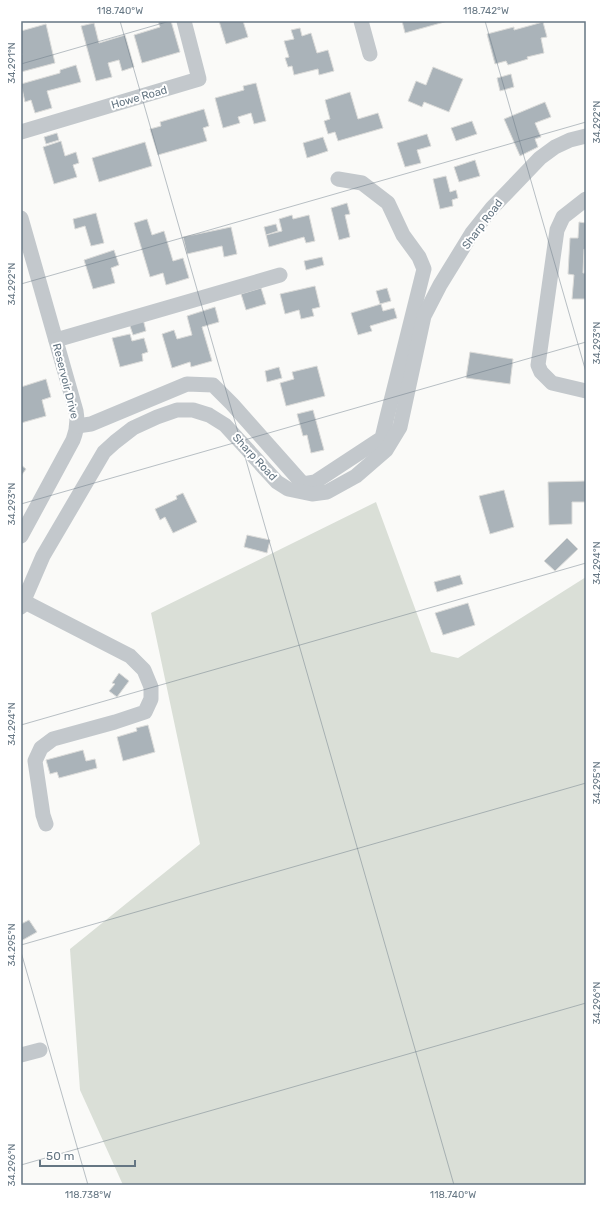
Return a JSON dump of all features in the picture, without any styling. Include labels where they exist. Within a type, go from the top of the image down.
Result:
[{"type":"street","name":"Howe Road","points":[[21,132],[199,79],[184,21]]},
{"type":"street","points":[[361,21],[370,54]]},
{"type":"street","name":"Sharp Road","points":[[22,603],[43,556],[104,452],[133,428],[157,417],[177,410],[193,410],[210,415],[225,425],[277,482],[288,489],[312,494],[327,492],[356,476],[386,450],[400,427],[424,316],[440,285],[472,233],[492,208],[540,158],[554,147],[570,140],[586,136]]},
{"type":"street","points":[[338,179],[362,184],[388,203],[403,235],[419,257],[424,269]]},
{"type":"street","points":[[586,199],[563,217],[558,230],[538,365],[541,372],[552,383],[586,392]]},
{"type":"street","name":"Reservoir Drive","points":[[21,218],[76,411],[77,426],[77,431],[73,440],[21,536]]},
{"type":"street","points":[[77,426],[91,424],[187,384],[213,385],[302,484],[315,482],[382,438],[424,269],[431,253]]},
{"type":"street","points":[[56,340],[280,275]]},
{"type":"street","points":[[22,603],[130,656],[144,670],[151,687],[151,699],[145,712],[53,739],[41,748],[35,761],[43,815],[46,824]]},
{"type":"street","points":[[21,1055],[40,1050]]},
{"type":"shaded area","points":[[376,502],[431,652],[458,658],[586,577],[586,1185],[123,1185],[80,1090],[70,949],[200,844],[151,613]]},
{"type":"building","points":[[158,21],[171,21],[180,52],[142,63],[134,35],[160,27]]},
{"type":"building","points":[[219,21],[243,21],[248,37],[226,44]]},
{"type":"building","points":[[402,21],[448,21],[405,33]]},
{"type":"building","points":[[543,22],[547,37],[541,38],[544,53],[527,57],[528,59],[508,65],[506,61],[495,64],[487,34],[514,27],[514,30]]},
{"type":"building","points":[[94,23],[99,43],[125,35],[134,67],[122,71],[119,60],[108,63],[112,77],[96,81],[81,26]]},
{"type":"building","points":[[46,24],[55,63],[21,72],[21,31]]},
{"type":"building","points":[[300,28],[302,36],[311,33],[317,53],[328,50],[334,71],[319,75],[318,69],[294,75],[292,66],[288,67],[285,58],[289,57],[284,41],[294,39],[291,30]]},
{"type":"building","points":[[76,65],[81,82],[47,91],[52,108],[35,113],[31,100],[25,102],[21,84],[60,73],[60,70]]},
{"type":"building","points":[[433,67],[463,79],[449,112],[424,102],[422,107],[408,101],[416,81],[426,85]]},
{"type":"building","points":[[511,74],[514,87],[500,91],[497,78]]},
{"type":"building","points":[[256,83],[266,121],[254,124],[251,113],[238,117],[240,123],[223,128],[215,98],[244,90],[243,86]]},
{"type":"building","points":[[350,92],[358,119],[378,113],[383,128],[338,141],[335,132],[328,134],[324,121],[330,119],[325,100]]},
{"type":"building","points":[[545,102],[551,117],[535,123],[541,137],[535,139],[538,147],[520,156],[504,119]]},
{"type":"building","points":[[204,109],[209,126],[203,128],[207,141],[158,155],[150,129],[161,126],[160,122]]},
{"type":"building","points":[[472,121],[477,134],[456,141],[451,128]]},
{"type":"building","points":[[57,133],[59,140],[46,144],[44,137]]},
{"type":"building","points":[[427,134],[431,146],[417,150],[421,163],[405,167],[397,143]]},
{"type":"building","points":[[323,137],[328,151],[307,158],[303,143]]},
{"type":"building","points":[[61,141],[65,156],[76,152],[79,163],[73,165],[77,177],[54,184],[43,147]]},
{"type":"building","points":[[145,142],[152,166],[99,182],[92,158]]},
{"type":"building","points":[[475,160],[480,176],[459,182],[454,167]]},
{"type":"building","points":[[446,176],[450,192],[456,190],[458,198],[452,200],[453,206],[440,209],[433,179]]},
{"type":"building","points":[[347,203],[350,214],[345,215],[350,237],[339,240],[331,208]]},
{"type":"building","points":[[96,213],[104,243],[91,246],[85,226],[75,229],[73,219]]},
{"type":"building","points":[[292,215],[293,219],[309,215],[315,241],[306,243],[304,237],[269,247],[266,235],[282,231],[279,219]]},
{"type":"building","points":[[147,219],[152,235],[164,231],[173,261],[183,258],[189,278],[166,285],[163,273],[150,277],[134,223]]},
{"type":"building","points":[[579,222],[586,223],[586,250],[584,249],[583,273],[586,273],[586,299],[572,299],[574,275],[568,274],[570,238],[578,238]]},
{"type":"building","points":[[276,224],[278,231],[266,235],[264,227]]},
{"type":"building","points":[[231,227],[237,254],[224,257],[222,246],[187,254],[183,237]]},
{"type":"building","points":[[114,250],[119,265],[111,268],[115,283],[93,289],[84,260]]},
{"type":"building","points":[[322,257],[324,265],[306,270],[304,261]]},
{"type":"building","points":[[315,286],[320,307],[312,309],[314,316],[301,319],[299,310],[285,314],[280,294]]},
{"type":"building","points":[[261,288],[266,304],[246,310],[241,294]]},
{"type":"building","points":[[387,288],[391,301],[380,304],[376,291]]},
{"type":"building","points":[[381,304],[383,311],[394,308],[397,318],[370,326],[372,331],[358,335],[351,313]]},
{"type":"building","points":[[215,307],[219,322],[202,327],[212,361],[191,367],[190,362],[172,368],[162,334],[174,330],[177,339],[192,335],[187,316]]},
{"type":"building","points":[[143,319],[146,331],[133,335],[129,323]]},
{"type":"building","points":[[130,334],[132,341],[144,338],[148,352],[142,354],[143,361],[120,367],[112,338]]},
{"type":"building","points":[[470,352],[513,359],[510,384],[466,378]]},
{"type":"building","points":[[317,366],[325,396],[286,406],[280,383],[294,379],[292,372]]},
{"type":"building","points":[[279,367],[282,378],[267,382],[265,371]]},
{"type":"building","points":[[46,379],[51,397],[42,400],[46,416],[21,423],[21,387]]},
{"type":"building","points":[[313,410],[324,450],[311,453],[307,435],[303,436],[297,414]]},
{"type":"building","points":[[21,465],[26,469],[21,476]]},
{"type":"building","points":[[586,481],[586,502],[572,502],[572,524],[549,525],[548,482]]},
{"type":"building","points":[[504,490],[514,527],[490,534],[479,496]]},
{"type":"building","points":[[183,493],[197,522],[173,533],[165,517],[160,520],[155,509],[177,499],[176,496]]},
{"type":"building","points":[[247,535],[270,540],[267,553],[244,547]]},
{"type":"building","points":[[567,538],[578,549],[555,571],[544,561]]},
{"type":"building","points":[[460,575],[463,584],[437,592],[434,582]]},
{"type":"building","points":[[468,603],[475,625],[443,635],[435,613]]},
{"type":"building","points":[[119,673],[129,681],[117,697],[109,691],[115,684],[112,683]]},
{"type":"building","points":[[148,725],[155,752],[123,761],[117,737],[137,731],[136,728]]},
{"type":"building","points":[[83,750],[86,761],[95,759],[97,768],[59,778],[57,772],[50,774],[46,760]]},
{"type":"building","points":[[29,920],[37,932],[21,941],[21,924]]}]
